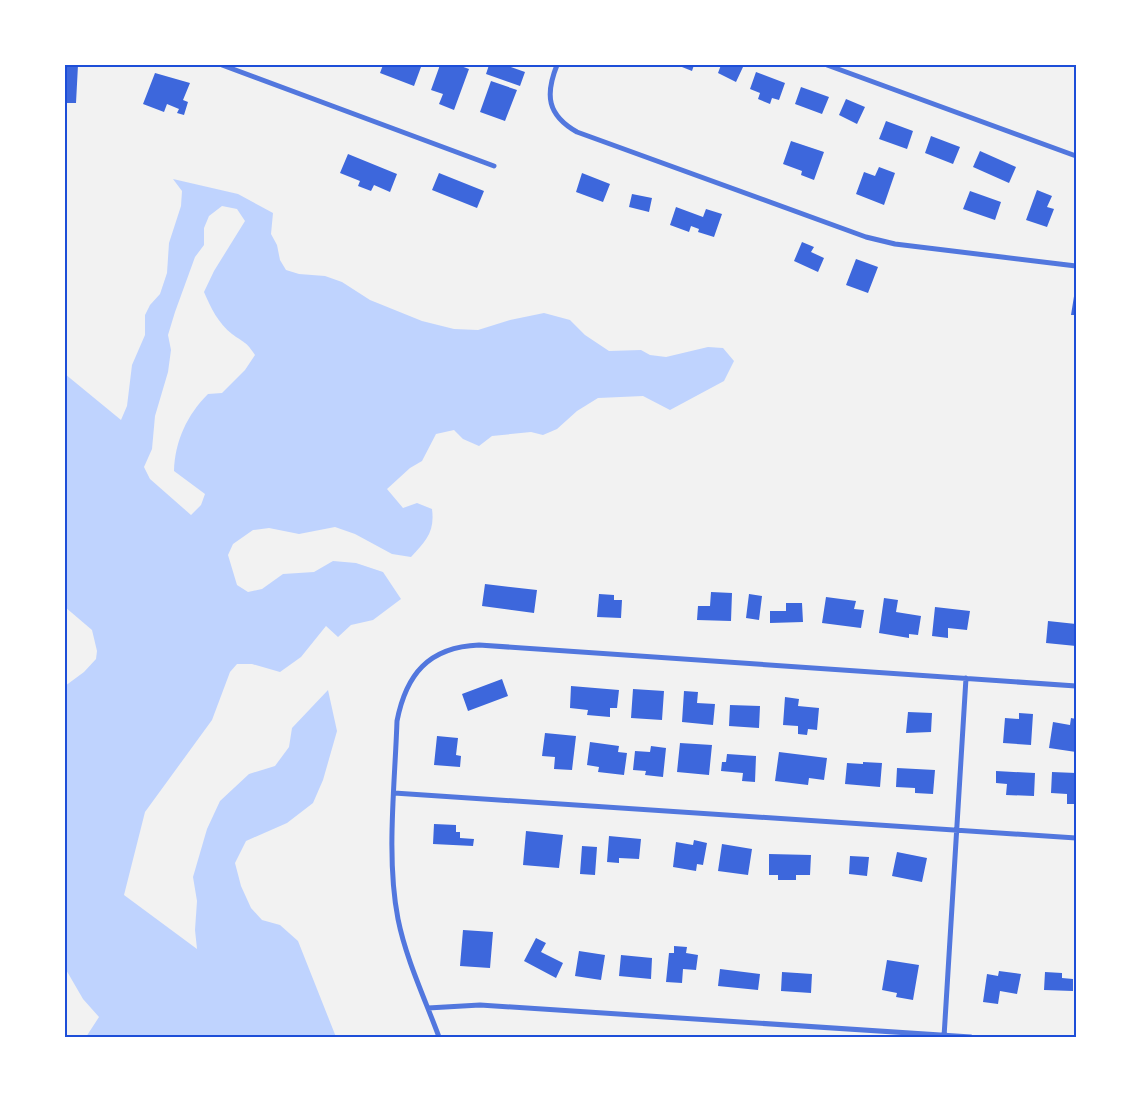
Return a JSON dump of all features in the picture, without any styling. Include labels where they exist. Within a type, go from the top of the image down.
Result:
[{"type":"street","points":[[222,65],[494,166]]},
{"type":"street","points":[[557,65],[549,90],[550,100],[560,120],[577,132],[866,237],[895,244],[1076,266]]},
{"type":"street","points":[[827,65],[1076,156]]},
{"type":"street","points":[[439,1037],[406,948],[397,912],[393,867],[397,721],[405,690],[411,678],[423,665],[453,649],[479,645],[1076,686]]},
{"type":"street","points":[[944,1036],[966,678]]},
{"type":"street","points":[[394,792],[1076,838]]},
{"type":"street","points":[[428,1008],[480,1005],[971,1037]]},
{"type":"water","points":[[173,179],[238,194],[273,213],[271,234],[277,245],[280,260],[286,270],[299,274],[325,276],[342,282],[370,300],[422,321],[454,329],[478,330],[510,320],[544,313],[570,320],[585,335],[609,351],[641,350],[650,355],[666,357],[708,347],[723,348],[734,361],[724,381],[670,410],[643,396],[598,398],[577,411],[557,429],[543,435],[531,432],[492,436],[479,446],[463,439],[454,430],[436,434],[422,461],[410,468],[387,489],[403,508],[417,503],[432,509],[431,530],[411,557],[392,554],[355,534],[335,527],[299,534],[269,528],[253,530],[233,544],[228,555],[237,585],[248,592],[262,589],[283,574],[314,572],[333,561],[356,563],[383,572],[401,599],[373,620],[351,625],[338,637],[326,626],[301,657],[280,672],[252,664],[237,664],[230,672],[212,720],[145,812],[124,895],[197,949],[195,930],[197,901],[193,877],[207,829],[220,801],[249,774],[275,766],[289,747],[292,728],[328,690],[337,731],[323,780],[313,803],[287,823],[246,841],[235,863],[241,886],[251,908],[262,920],[280,925],[298,941],[336,1037],[86,1037],[99,1017],[83,999],[65,968],[65,686],[84,672],[96,659],[97,651],[92,630],[65,607],[65,374],[121,420],[127,406],[132,365],[145,335],[145,315],[150,305],[160,294],[167,273],[169,243],[181,206],[182,191]],"holes":[[[222,206],[237,209],[245,221],[214,271],[204,292],[212,309],[223,325],[247,345],[255,355],[245,370],[222,393],[208,394],[194,411],[183,429],[177,449],[174,471],[205,494],[201,505],[191,515],[150,479],[144,467],[152,449],[155,416],[168,372],[171,350],[168,335],[195,257],[204,245],[204,228],[209,216]]]},
{"type":"building","points":[[65,65],[78,65],[76,103],[65,103]]},
{"type":"building","points":[[383,65],[416,65],[421,67],[414,86],[380,73]]},
{"type":"building","points":[[440,65],[458,65],[469,69],[454,110],[439,104],[443,94],[431,90]]},
{"type":"building","points":[[489,65],[505,65],[525,72],[520,86],[486,74]]},
{"type":"building","points":[[677,65],[694,65],[692,71]]},
{"type":"building","points":[[721,65],[743,67],[736,82],[718,73]]},
{"type":"building","points":[[756,72],[785,83],[779,100],[772,98],[770,104],[758,99],[760,93],[750,89]]},
{"type":"building","points":[[155,73],[190,83],[183,100],[188,102],[184,115],[177,113],[179,109],[167,104],[164,112],[143,104]]},
{"type":"building","points":[[491,81],[517,90],[505,121],[480,112]]},
{"type":"building","points":[[801,87],[829,97],[822,114],[795,104]]},
{"type":"building","points":[[846,99],[865,107],[857,124],[839,115]]},
{"type":"building","points":[[886,121],[913,131],[907,149],[879,139]]},
{"type":"building","points":[[931,136],[960,147],[953,164],[925,153]]},
{"type":"building","points":[[791,141],[824,152],[814,180],[801,175],[802,171],[783,164]]},
{"type":"building","points":[[980,151],[1016,167],[1009,183],[973,167]]},
{"type":"building","points":[[348,154],[397,174],[390,192],[374,185],[371,191],[358,186],[360,181],[340,173]]},
{"type":"building","points":[[879,167],[895,173],[884,205],[856,194],[864,172],[875,176]]},
{"type":"building","points":[[439,173],[484,191],[477,208],[432,190]]},
{"type":"building","points":[[582,173],[610,184],[603,202],[576,192]]},
{"type":"building","points":[[1037,190],[1052,196],[1047,207],[1054,209],[1047,227],[1026,220]]},
{"type":"building","points":[[970,191],[1001,202],[995,220],[963,209]]},
{"type":"building","points":[[632,194],[652,198],[649,212],[629,207]]},
{"type":"building","points":[[676,207],[703,217],[706,209],[722,214],[714,237],[698,232],[699,229],[691,226],[689,232],[670,225]]},
{"type":"building","points":[[802,242],[814,247],[811,252],[824,258],[818,272],[794,261]]},
{"type":"building","points":[[856,259],[878,267],[868,293],[846,285]]},
{"type":"building","points":[[1075,290],[1076,315],[1071,315]]},
{"type":"building","points":[[485,584],[537,590],[534,613],[482,606]]},
{"type":"building","points":[[711,592],[732,593],[731,621],[697,620],[698,606],[710,606]]},
{"type":"building","points":[[599,594],[614,595],[614,600],[622,600],[621,618],[597,617]]},
{"type":"building","points":[[749,594],[762,596],[759,620],[746,618]]},
{"type":"building","points":[[826,597],[856,601],[854,609],[864,610],[861,628],[822,623]]},
{"type":"building","points":[[884,598],[898,600],[896,612],[921,616],[918,635],[909,634],[909,638],[879,633]]},
{"type":"building","points":[[786,603],[802,603],[803,622],[770,623],[770,611],[786,611]]},
{"type":"building","points":[[935,607],[970,611],[967,630],[948,628],[948,638],[932,636]]},
{"type":"building","points":[[1048,621],[1076,624],[1076,646],[1046,643]]},
{"type":"building","points":[[502,679],[508,696],[468,711],[462,694]]},
{"type":"building","points":[[571,686],[619,690],[617,708],[610,708],[610,717],[587,715],[588,710],[570,708]]},
{"type":"building","points":[[633,689],[664,691],[662,720],[631,718]]},
{"type":"building","points":[[684,691],[698,692],[697,703],[715,704],[713,725],[682,722]]},
{"type":"building","points":[[785,697],[799,699],[798,706],[819,708],[817,730],[808,729],[807,735],[798,734],[798,726],[783,725]]},
{"type":"building","points":[[730,705],[760,706],[759,728],[729,726]]},
{"type":"building","points":[[908,712],[932,713],[931,732],[906,733]]},
{"type":"building","points":[[1019,713],[1033,714],[1031,745],[1003,743],[1005,718],[1019,719]]},
{"type":"building","points":[[1071,718],[1076,719],[1076,752],[1049,748],[1053,722],[1070,725]]},
{"type":"building","points":[[545,733],[576,736],[572,770],[554,769],[555,757],[542,756]]},
{"type":"building","points":[[437,736],[458,738],[456,755],[461,756],[460,767],[434,765]]},
{"type":"building","points":[[590,742],[619,746],[618,752],[627,753],[624,775],[598,772],[599,767],[587,765]]},
{"type":"building","points":[[680,743],[712,745],[709,775],[677,772]]},
{"type":"building","points":[[651,746],[666,748],[663,777],[645,775],[646,771],[633,770],[635,751],[650,752]]},
{"type":"building","points":[[779,752],[827,758],[824,780],[809,778],[808,785],[775,781]]},
{"type":"building","points":[[727,754],[756,756],[755,782],[742,781],[743,773],[721,771],[722,762],[726,762]]},
{"type":"building","points":[[863,762],[882,763],[880,787],[845,784],[847,763],[863,764]]},
{"type":"building","points":[[897,768],[935,770],[933,794],[915,793],[915,788],[896,787]]},
{"type":"building","points":[[996,771],[1035,773],[1034,796],[1006,795],[1007,784],[996,783]]},
{"type":"building","points":[[1052,772],[1076,773],[1076,804],[1067,804],[1067,794],[1051,793]]},
{"type":"building","points":[[434,824],[456,825],[456,832],[460,832],[460,838],[474,839],[473,846],[433,844]]},
{"type":"building","points":[[526,831],[563,835],[559,868],[523,865]]},
{"type":"building","points":[[609,836],[641,839],[639,859],[619,858],[619,863],[607,862]]},
{"type":"building","points":[[694,840],[707,843],[703,865],[697,864],[696,871],[673,867],[676,842],[693,845]]},
{"type":"building","points":[[722,844],[752,849],[748,875],[718,871]]},
{"type":"building","points":[[582,846],[597,847],[595,875],[580,874]]},
{"type":"building","points":[[897,852],[927,858],[922,882],[892,876]]},
{"type":"building","points":[[769,854],[811,855],[810,875],[796,875],[796,880],[778,880],[778,875],[769,875]]},
{"type":"building","points":[[850,856],[869,857],[867,876],[849,874]]},
{"type":"building","points":[[463,930],[493,932],[490,968],[460,966]]},
{"type":"building","points":[[536,938],[546,943],[541,952],[563,963],[556,978],[524,961]]},
{"type":"building","points":[[674,946],[687,947],[686,953],[698,955],[696,970],[683,969],[682,983],[666,982],[669,953],[674,953]]},
{"type":"building","points":[[579,951],[605,955],[601,980],[575,976]]},
{"type":"building","points":[[621,955],[652,958],[651,979],[619,976]]},
{"type":"building","points":[[887,960],[919,965],[913,1000],[896,997],[897,993],[882,990]]},
{"type":"building","points":[[720,969],[760,974],[758,990],[718,986]]},
{"type":"building","points":[[999,971],[1021,974],[1017,994],[1000,991],[998,1004],[983,1002],[987,974],[998,976]]},
{"type":"building","points":[[782,972],[812,974],[811,993],[781,991]]},
{"type":"building","points":[[1045,972],[1062,973],[1062,978],[1073,979],[1073,991],[1044,990]]}]
